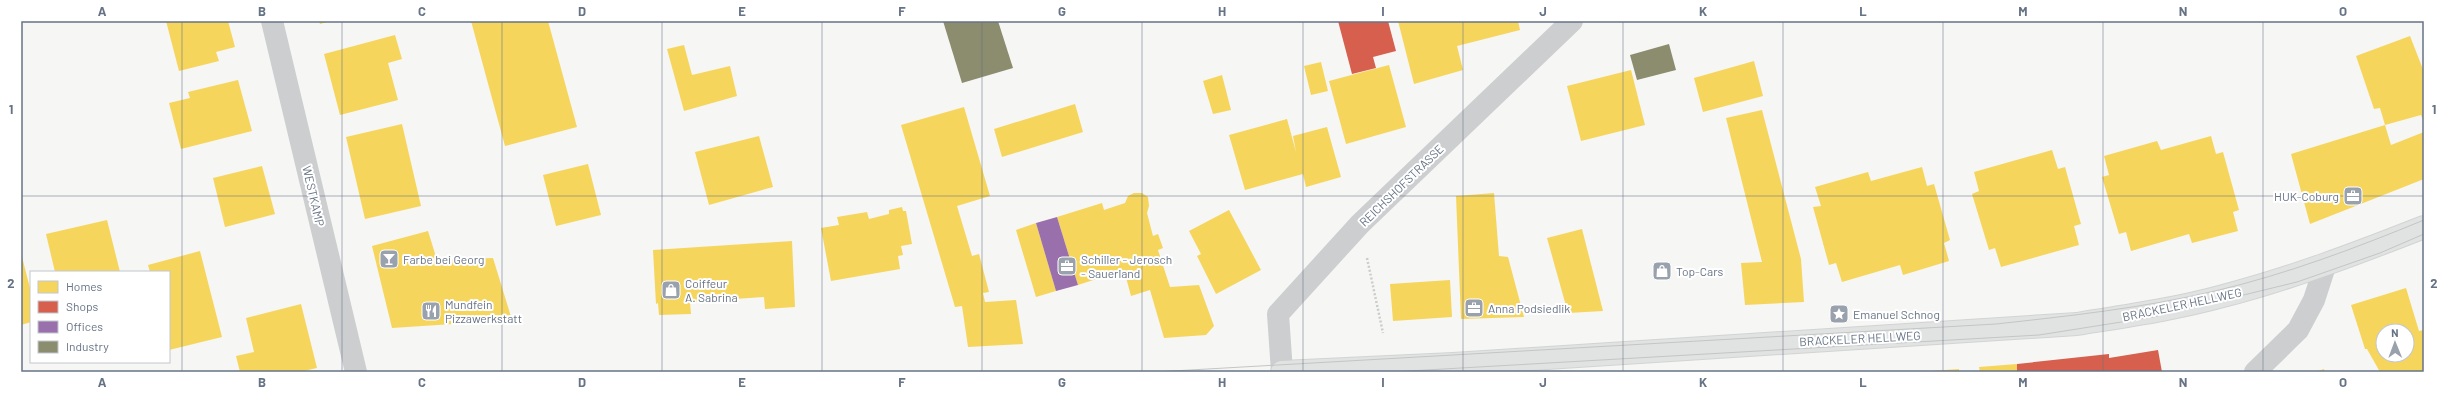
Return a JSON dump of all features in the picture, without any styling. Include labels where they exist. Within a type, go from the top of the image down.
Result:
[{"type":"main road","name":"BRACKELER HELLWEG","points":[[1282,372],[1453,364],[2077,324],[2140,314],[2222,297],[2325,266],[2424,227]]},
{"type":"street","name":"WESTKAMP","points":[[272,21],[356,372]]},
{"type":"street","name":"REICHSHOFSTRASSE","points":[[1282,372],[1278,314],[1351,234],[1572,21]]},
{"type":"street","points":[[2255,372],[2298,330],[2314,300],[2325,266]]},
{"type":"path","points":[[1351,234],[1365,246],[1383,333]]},
{"type":"building: Homes","points":[[166,21],[228,21],[235,47],[216,52],[219,61],[179,71]]},
{"type":"building: Homes","points":[[319,21],[330,21],[320,24]]},
{"type":"building: Homes","points":[[471,21],[548,21],[577,127],[505,146]]},
{"type":"building: Homes","points":[[1398,21],[1518,21],[1520,30],[1457,46],[1463,70],[1414,84]]},
{"type":"building: Homes","points":[[395,35],[402,59],[388,63],[398,100],[340,115],[324,54]]},
{"type":"building: Homes","points":[[2410,36],[2424,72],[2424,122],[2421,115],[2385,125],[2380,108],[2374,109],[2356,56]]},
{"type":"building: Homes","points":[[684,45],[692,75],[730,66],[737,96],[684,111],[667,49]]},
{"type":"building: Homes","points":[[1754,61],[1763,96],[1703,112],[1694,78]]},
{"type":"building: Homes","points":[[1321,62],[1328,91],[1311,95],[1304,66]]},
{"type":"building: Homes","points":[[1389,65],[1406,127],[1346,144],[1329,81]]},
{"type":"building: Homes","points":[[1631,70],[1645,125],[1581,141],[1567,86]]},
{"type":"building: Homes","points":[[1222,75],[1231,110],[1213,114],[1203,81]]},
{"type":"building: Homes","points":[[238,80],[252,131],[181,149],[169,103],[190,98],[188,92]]},
{"type":"building: Homes","points":[[1075,104],[1083,132],[1002,157],[994,129]]},
{"type":"building: Homes","points":[[964,107],[990,196],[957,206],[972,256],[979,254],[989,292],[983,293],[985,302],[1016,300],[1023,344],[968,347],[962,306],[955,307],[901,125]]},
{"type":"building: Homes","points":[[1762,110],[1801,259],[1804,302],[1745,305],[1741,263],[1762,262],[1726,118]]},
{"type":"building: Homes","points":[[1287,119],[1296,152],[1293,136],[1327,127],[1341,177],[1306,187],[1303,174],[1245,190],[1229,135]]},
{"type":"building: Homes","points":[[402,124],[421,206],[365,219],[346,137]]},
{"type":"building: Homes","points":[[2385,125],[2391,145],[2424,132],[2424,179],[2310,224],[2291,154]]},
{"type":"building: Homes","points":[[759,136],[773,187],[709,205],[695,152]]},
{"type":"building: Homes","points":[[2211,136],[2216,154],[2223,152],[2239,210],[2233,212],[2238,231],[2192,243],[2189,234],[2131,251],[2126,232],[2119,234],[2102,177],[2109,175],[2104,156],[2157,141],[2161,150]]},
{"type":"building: Homes","points":[[2052,150],[2058,169],[2065,167],[2081,224],[2074,226],[2079,245],[2001,267],[1995,248],[1989,250],[1972,194],[1979,191],[1974,172]]},
{"type":"building: Homes","points":[[588,164],[601,215],[556,226],[543,175]]},
{"type":"building: Homes","points":[[262,166],[275,214],[225,227],[213,178]]},
{"type":"building: Homes","points":[[1922,167],[1927,186],[1934,184],[1950,240],[1944,243],[1949,261],[1903,275],[1900,265],[1842,282],[1836,263],[1829,265],[1813,207],[1821,206],[1815,187],[1868,172],[1871,181]]},
{"type":"building: Homes","points":[[1134,193],[1142,193],[1148,197],[1149,206],[1147,213],[1153,236],[1158,234],[1163,248],[1158,250],[1170,287],[1199,285],[1214,326],[1206,335],[1164,338],[1150,290],[1131,296],[1124,270],[1078,285],[1057,217],[1102,203],[1104,210],[1125,203],[1128,196]]},
{"type":"building: Homes","points":[[1494,193],[1499,256],[1508,257],[1524,317],[1461,319],[1456,196]]},
{"type":"building: Homes","points":[[902,207],[903,211],[906,211],[912,244],[901,246],[903,255],[898,256],[900,269],[831,281],[821,228],[839,225],[837,217],[867,212],[869,219],[889,214],[889,210]]},
{"type":"building: Homes","points":[[1229,210],[1261,270],[1216,294],[1197,256],[1201,254],[1189,231]]},
{"type":"building: Homes","points":[[107,220],[120,271],[55,271],[46,234]]},
{"type":"building: Homes","points":[[1036,223],[1056,291],[1036,297],[1016,230]]},
{"type":"building: Homes","points":[[1582,229],[1603,311],[1568,313],[1547,238]]},
{"type":"building: Homes","points":[[428,231],[437,260],[493,258],[512,320],[392,328],[372,246]]},
{"type":"building: Homes","points":[[792,241],[795,307],[765,309],[764,297],[690,302],[691,314],[659,315],[658,303],[656,304],[653,250]]},
{"type":"building: Homes","points":[[200,251],[222,337],[170,350],[170,271],[150,271],[148,265]]},
{"type":"building: Homes","points":[[21,253],[30,288],[30,322],[21,325]]},
{"type":"building: Homes","points":[[1450,280],[1452,317],[1393,321],[1390,284]]},
{"type":"building: Homes","points":[[2406,288],[2419,331],[2424,330],[2424,372],[2380,372],[2367,349],[2365,349],[2351,305]]},
{"type":"building: Homes","points":[[301,304],[317,368],[299,372],[240,372],[236,356],[254,352],[246,318]]},
{"type":"building: Homes","points":[[2017,364],[2017,372],[1980,372],[1979,367]]},
{"type":"building: Homes","points":[[1959,369],[1959,372],[1931,372],[1931,371]]},
{"type":"building: Homes","points":[[2324,369],[2325,372],[2315,372]]},
{"type":"building: Shops","points":[[1338,21],[1388,21],[1396,51],[1373,57],[1376,68],[1352,74]]},
{"type":"building: Shops","points":[[2158,350],[2162,372],[2017,372],[2017,364],[2109,354],[2109,358]]},
{"type":"building: Offices","points":[[1057,217],[1078,285],[1056,291],[1036,223]]},
{"type":"building: Industry","points":[[943,21],[998,21],[1013,68],[962,83]]},
{"type":"building: Industry","points":[[1669,44],[1676,70],[1637,80],[1630,55]]},
{"type":"tram line","points":[[1155,372],[1996,324],[2051,318],[2161,302],[2242,284],[2321,260],[2424,220]]},
{"type":"tram line","points":[[1391,372],[2039,335],[2153,317],[2297,282],[2380,253],[2424,234]]},
{"type":"place","name":"HUK-Coburg","points":[[2353,196]]},
{"type":"place","name":"Farbe bei Georg","points":[[389,259]]},
{"type":"place","name":"Schiller - Jerosch - Sauerland","points":[[1067,266]]},
{"type":"place","name":"Top-Cars","points":[[1662,271]]},
{"type":"place","name":"Coiffeur A. Sabrina","points":[[671,290]]},
{"type":"place","name":"Anna Podsiedlik","points":[[1474,308]]},
{"type":"place","name":"Mundfein Pizzawerkstatt","points":[[431,311]]},
{"type":"place","name":"Emanuel Schnog","points":[[1839,314]]}]
